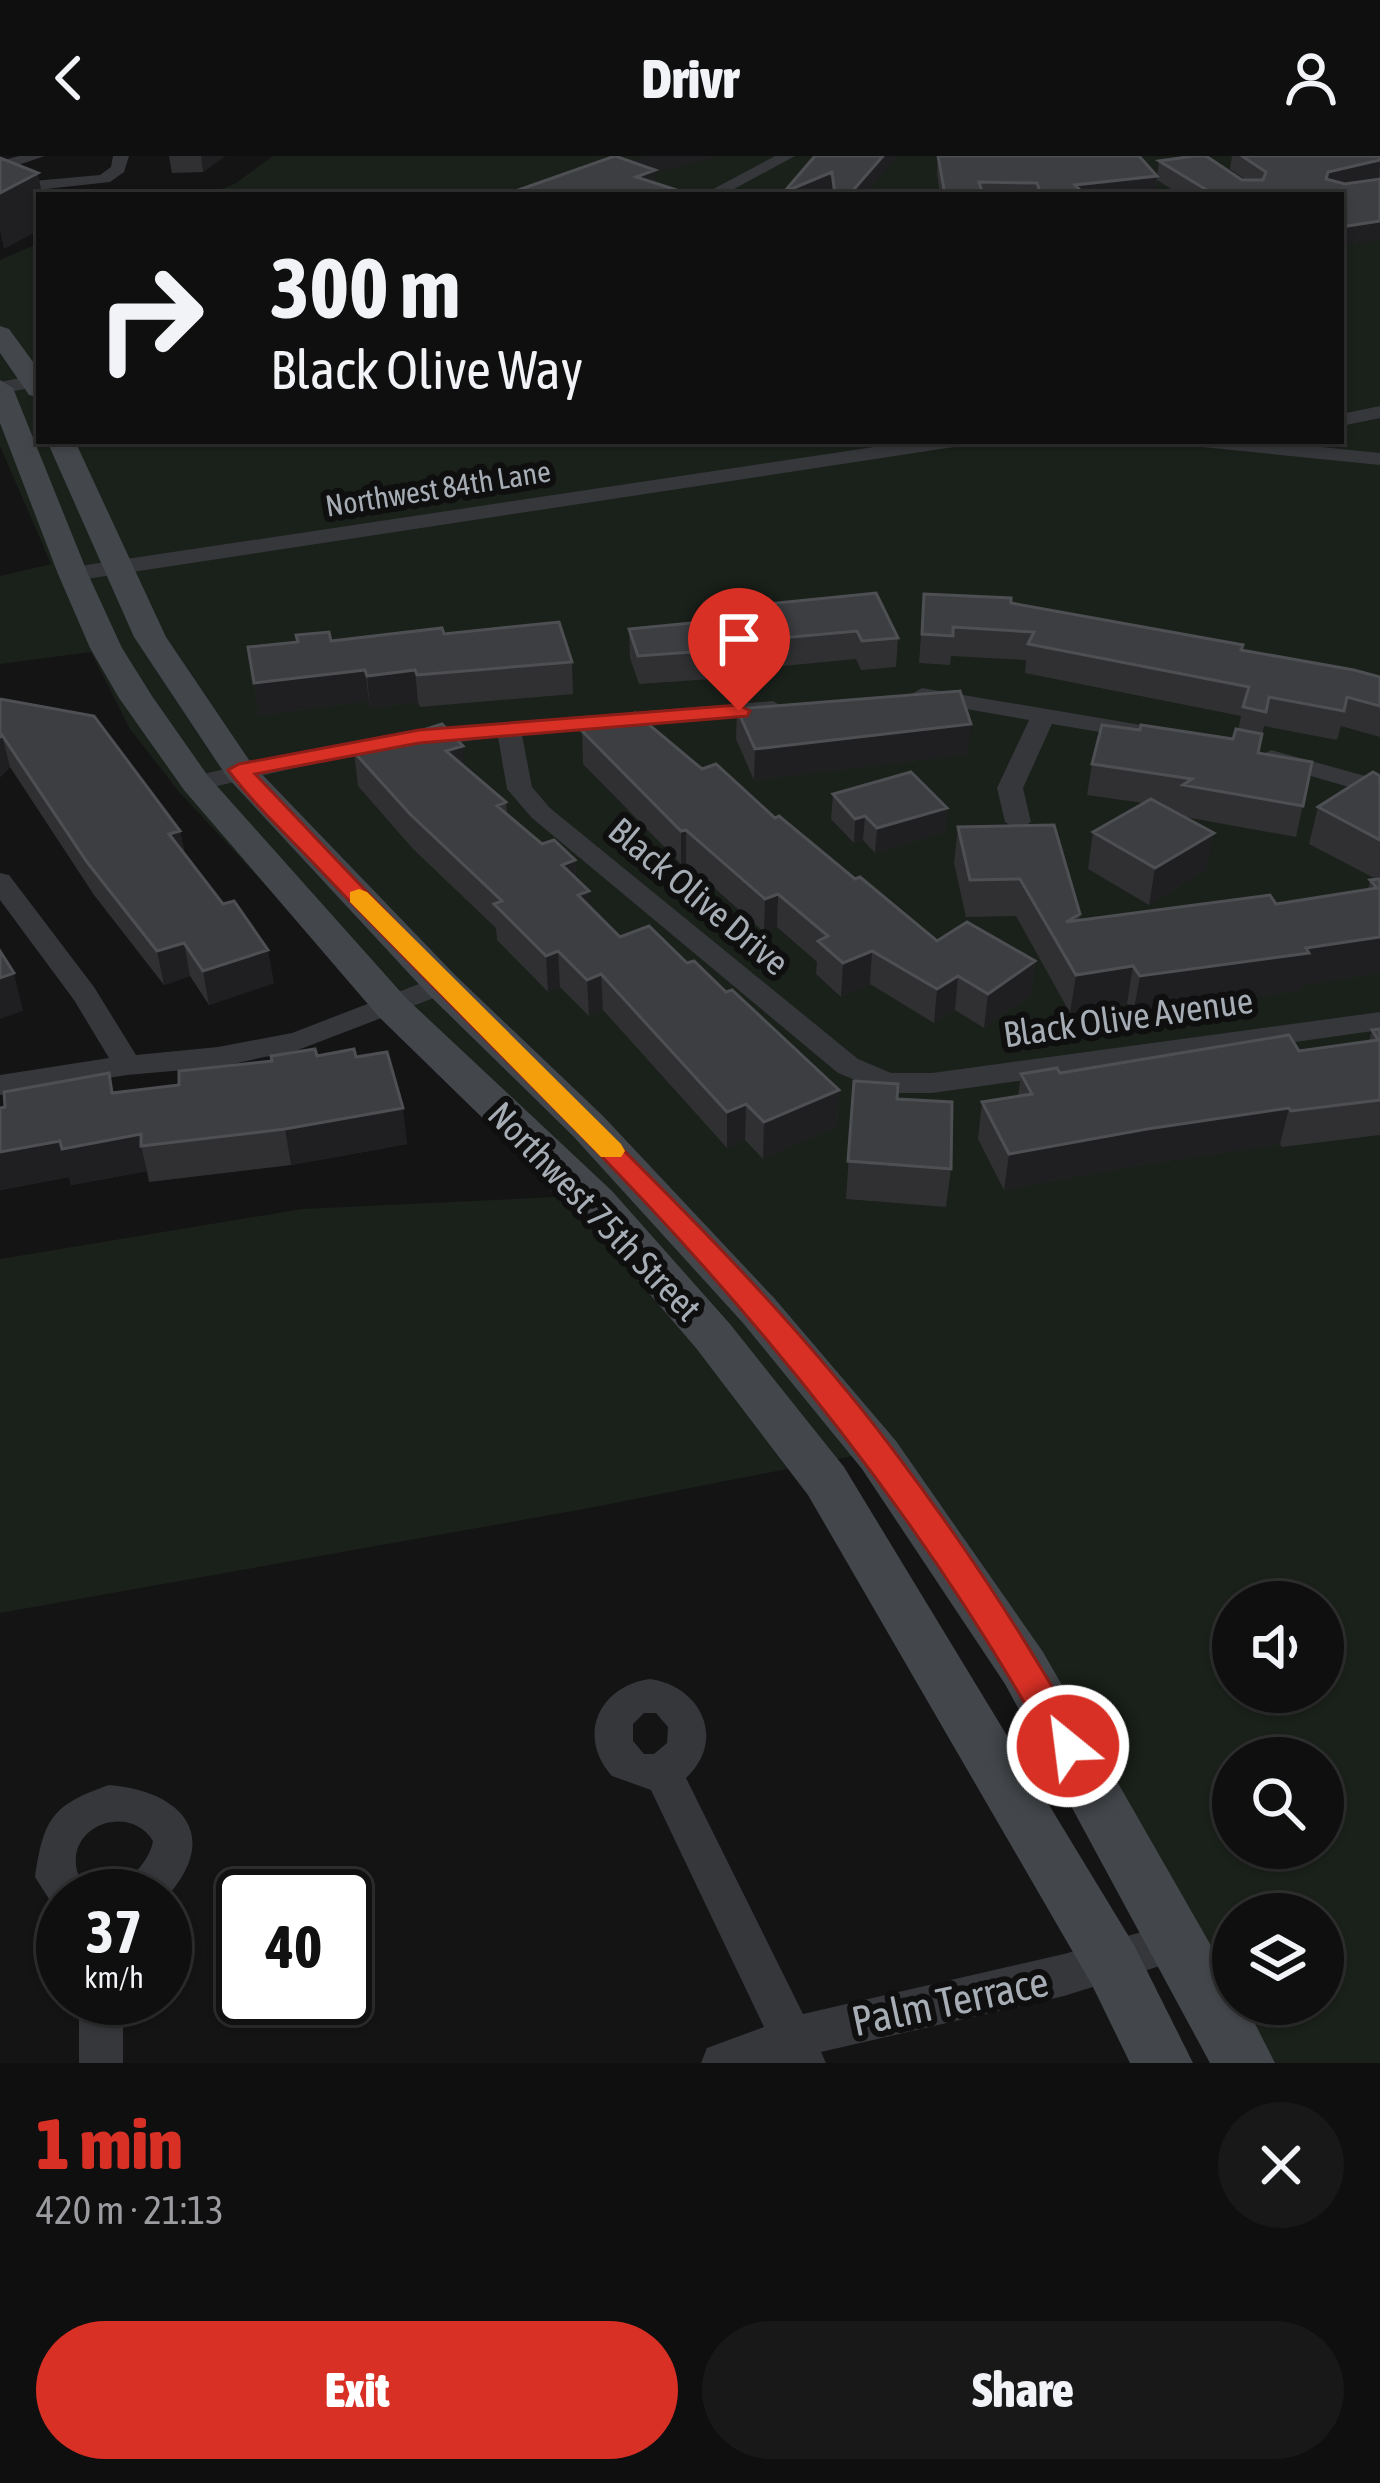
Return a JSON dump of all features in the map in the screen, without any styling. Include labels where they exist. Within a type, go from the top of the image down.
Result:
[{"type":"street","points":[[0,166],[37,156]]},
{"type":"street","points":[[0,188],[104,178],[118,169],[121,156]]},
{"type":"street","points":[[724,192],[787,156]]},
{"type":"street","points":[[0,334],[36,380]]},
{"type":"street","points":[[0,388],[36,383]]},
{"type":"street","name":"Northwest 75th Street","points":[[0,388],[106,648],[218,777],[393,1008],[596,1202],[713,1336],[826,1481],[1113,1965],[1162,2063]]},
{"type":"street","points":[[1344,419],[1380,412]]},
{"type":"street","name":"Northwest 75th Street","points":[[62,444],[218,777],[588,1126],[759,1311],[879,1455],[1024,1668],[1244,2063]]},
{"type":"street","name":"Northwest 84th Lane","points":[[73,574],[934,444]]},
{"type":"street","points":[[1252,444],[1380,459]]},
{"type":"street","points":[[899,698],[956,699],[1175,738]]},
{"type":"street","points":[[218,777],[352,746],[808,705]]},
{"type":"street","points":[[1018,822],[1010,788],[1046,713]]},
{"type":"street","name":"Black Olive Drive","points":[[509,731],[520,790],[542,813],[848,1066],[886,1083]]},
{"type":"street","points":[[1240,751],[1305,763],[1380,788]]},
{"type":"street","points":[[0,881],[36,935],[106,1022],[127,1065]]},
{"type":"street","points":[[0,1084],[218,1057],[298,1041],[393,1008],[442,985]]},
{"type":"street","name":"Black Olive Avenue","points":[[886,1083],[932,1083],[1380,1022]]},
{"type":"street","points":[[661,1768],[796,2050]]},
{"type":"street","points":[[56,1869],[58,1843],[82,1815],[116,1800],[149,1806],[164,1817],[172,1850],[165,1869]]},
{"type":"street","name":"Palm Terrace","points":[[724,2063],[796,2050],[1113,1965],[1177,1942]]},
{"type":"street","points":[[100,2063],[101,2025]]},
{"type":"shaded area","points":[[273,156],[1380,156],[1380,2063],[1266,2063],[1245,2025],[1344,2025],[1344,1893],[1212,1893],[1212,1963],[1048,1661],[899,1447],[584,1509],[0,1613],[0,1259],[302,1209],[556,1197],[180,793],[130,729],[91,652],[0,664],[0,576],[51,564],[0,446],[0,260],[36,244],[36,444],[1344,444],[1344,192],[215,192]]},
{"type":"building","points":[[615,156],[655,170],[636,177],[683,192],[513,192]]},
{"type":"building","points":[[815,156],[883,156],[852,192],[835,192],[832,172],[784,192]]},
{"type":"building","points":[[938,156],[1139,156],[1157,176],[1075,185],[1082,192],[1040,192],[1037,183],[979,182],[982,192],[944,192]]},
{"type":"building","points":[[1206,156],[1242,180],[1263,180],[1266,172],[1242,156],[1380,156],[1380,160],[1328,172],[1326,179],[1345,184],[1380,179],[1380,221],[1344,227],[1344,192],[1210,192],[1159,161]]},
{"type":"building","points":[[0,158],[38,173],[0,193]]},
{"type":"building","points":[[876,593],[898,638],[862,641],[857,631],[770,639],[773,646],[638,656],[629,629],[712,621],[707,610]]},
{"type":"building","points":[[924,594],[1011,598],[1011,603],[1354,670],[1380,677],[1380,706],[1347,697],[1344,711],[1269,697],[1266,712],[1243,707],[1249,687],[1028,644],[1034,632],[953,627],[953,636],[922,634]]},
{"type":"building","points":[[559,622],[572,662],[417,675],[415,670],[367,676],[365,670],[254,683],[248,647],[298,642],[296,635],[329,632],[331,641],[442,628],[444,634]]},
{"type":"building","points":[[960,691],[971,724],[755,749],[737,709]]},
{"type":"building","points":[[0,699],[94,716],[180,831],[169,834],[223,904],[234,901],[268,950],[203,971],[184,943],[157,951],[87,862],[0,737]]},
{"type":"building","points":[[635,713],[702,769],[716,764],[775,818],[779,816],[855,879],[860,877],[937,941],[967,922],[1035,961],[988,994],[958,976],[937,989],[872,951],[843,963],[818,941],[828,936],[778,894],[765,899],[686,830],[681,831],[582,731]]},
{"type":"building","points":[[442,724],[463,746],[446,751],[506,802],[497,806],[542,844],[554,840],[575,860],[562,865],[589,891],[578,895],[620,937],[649,926],[687,963],[694,961],[726,992],[732,990],[839,1090],[764,1122],[746,1104],[727,1112],[601,974],[587,980],[558,951],[546,956],[494,904],[502,901],[410,814],[354,752]]},
{"type":"building","points":[[1102,725],[1140,730],[1141,725],[1233,739],[1236,729],[1262,734],[1258,753],[1312,762],[1303,806],[1183,785],[1192,779],[1092,764]]},
{"type":"building","points":[[911,772],[947,808],[877,828],[865,816],[855,819],[833,794]]},
{"type":"building","points":[[1373,772],[1380,776],[1380,840],[1318,807]]},
{"type":"building","points":[[1151,799],[1214,833],[1155,868],[1093,832]]},
{"type":"building","points":[[1054,825],[1080,914],[1066,922],[1270,895],[1276,904],[1377,888],[1370,880],[1380,879],[1380,937],[1306,948],[1309,953],[1140,976],[1133,966],[1076,975],[1020,879],[970,880],[958,827]]},
{"type":"building","points":[[0,951],[14,973],[0,978]]},
{"type":"building","points":[[1380,1029],[1380,1100],[1289,1108],[1009,1154],[982,1102],[1032,1094],[1021,1074],[1057,1068],[1060,1073],[1289,1035],[1299,1051],[1378,1040],[1372,1030]]},
{"type":"building","points":[[315,1049],[317,1056],[354,1049],[356,1057],[387,1052],[403,1108],[285,1129],[141,1146],[141,1134],[62,1149],[60,1141],[0,1152],[4,1092],[109,1073],[112,1093],[179,1085],[179,1071],[272,1061],[271,1056]]},
{"type":"building","points":[[854,1081],[898,1084],[897,1099],[952,1102],[951,1169],[848,1161]]},
{"type":"slow traffic","points":[[359,897],[611,1151]]},
{"type":"route","points":[[739,711],[419,736],[239,770],[442,985],[588,1126],[759,1311],[879,1455],[1024,1668],[1068,1746]]}]
